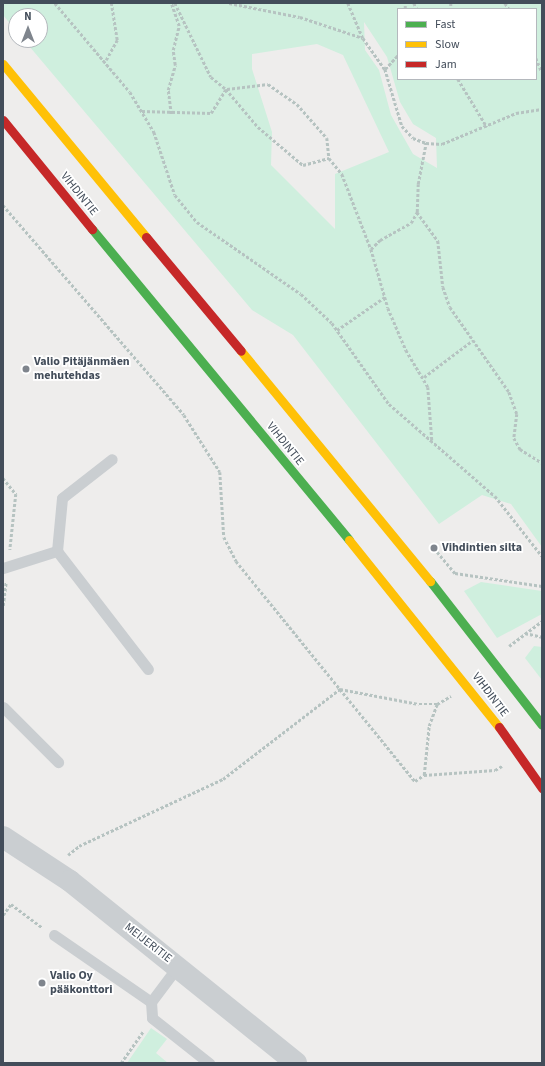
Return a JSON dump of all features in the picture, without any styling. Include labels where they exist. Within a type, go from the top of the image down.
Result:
[{"type":"main road","name":"VIHDINTIE","points":[[3,64],[418,566],[542,725]]},
{"type":"main road","name":"VIHDINTIE","points":[[3,120],[475,693],[542,788]]},
{"type":"street","name":"MEIJERITIE","points":[[3,837],[56,871],[178,966],[292,1058]]},
{"type":"lane","points":[[112,459],[62,498],[57,551],[148,670]]},
{"type":"lane","points":[[6,567],[57,551]]},
{"type":"lane","points":[[3,707],[58,762]]},
{"type":"lane","points":[[54,935],[152,1002]]},
{"type":"lane","points":[[178,966],[152,1002],[152,1018],[209,1063]]},
{"type":"path","points":[[55,3],[106,60],[141,111],[154,132],[175,196],[198,222],[301,294],[337,330],[389,404],[495,496],[542,556]]},
{"type":"path","points":[[106,60],[117,40],[111,3]]},
{"type":"path","points":[[171,3],[179,26],[173,50],[175,66],[168,90],[171,114]]},
{"type":"path","points":[[175,3],[198,56],[211,77],[226,89],[258,128],[303,165],[328,158]]},
{"type":"path","points":[[229,3],[300,17],[363,38]]},
{"type":"path","points":[[348,3],[363,38],[385,69],[402,126],[413,138],[426,143],[442,144],[487,128],[516,113],[542,109]]},
{"type":"path","points":[[385,69],[397,56]]},
{"type":"path","points":[[537,60],[542,72]]},
{"type":"path","points":[[459,80],[487,128]]},
{"type":"path","points":[[226,89],[268,84],[297,104],[327,138],[328,158],[342,174],[371,249],[385,297],[406,350],[424,377],[432,441]]},
{"type":"path","points":[[141,111],[171,114],[211,113],[226,89]]},
{"type":"path","points":[[371,249],[380,240],[411,224],[417,212],[418,184],[426,143]]},
{"type":"path","points":[[3,205],[184,414],[220,472],[224,537],[236,561],[415,782],[424,775],[495,770],[502,766]]},
{"type":"path","points":[[417,212],[438,241],[443,287],[450,307],[472,341],[509,392],[516,414],[514,438],[520,449],[542,463]]},
{"type":"path","points":[[337,330],[385,297]]},
{"type":"path","points":[[424,377],[472,341]]},
{"type":"path","points":[[3,478],[16,494],[6,567],[3,606]]},
{"type":"path","points":[[434,548],[455,573],[542,586]]},
{"type":"path","points":[[509,646],[524,633],[542,621]]},
{"type":"path","points":[[524,633],[542,637]]},
{"type":"path","points":[[56,871],[79,846],[223,779],[340,689],[419,704],[438,704],[453,694]]},
{"type":"path","points":[[424,775],[429,726],[438,704]]},
{"type":"path","points":[[3,914],[11,904],[54,935]]},
{"type":"path","points":[[121,1063],[152,1018]]},
{"type":"green space","points":[[3,3],[542,3],[542,547],[511,504],[482,495],[439,524],[293,335],[252,310],[31,48],[48,48],[48,8],[8,8],[8,21],[3,15]],"holes":[[[364,22],[387,57],[400,102],[413,124],[436,138],[437,168],[413,154],[391,115],[379,70],[365,50]],[[317,44],[343,55],[389,152],[335,174],[335,229],[271,165],[272,132],[252,69],[252,54]]]},
{"type":"green space","points":[[481,582],[542,591],[542,614],[497,638],[464,591]]},
{"type":"green space","points":[[534,646],[542,647],[542,680],[525,658]]},
{"type":"green space","points":[[151,1028],[167,1039],[156,1053],[168,1063],[127,1063]]},
{"type":"traffic: fast","points":[[92,229],[349,540]]},
{"type":"traffic: fast","points":[[430,581],[542,725]]},
{"type":"traffic: slow","points":[[3,64],[146,237]]},
{"type":"traffic: slow","points":[[241,351],[430,581]]},
{"type":"traffic: slow","points":[[349,540],[499,727]]},
{"type":"traffic: jam","points":[[3,120],[92,229]]},
{"type":"traffic: jam","points":[[146,237],[241,351]]},
{"type":"traffic: jam","points":[[499,727],[542,788]]},
{"type":"place","name":"Valio Pitäjänmäen mehutehdas","points":[[26,369]]},
{"type":"place","name":"Vihdintien silta","points":[[434,548]]},
{"type":"place","name":"Valio Oy pääkonttori","points":[[42,983]]}]
